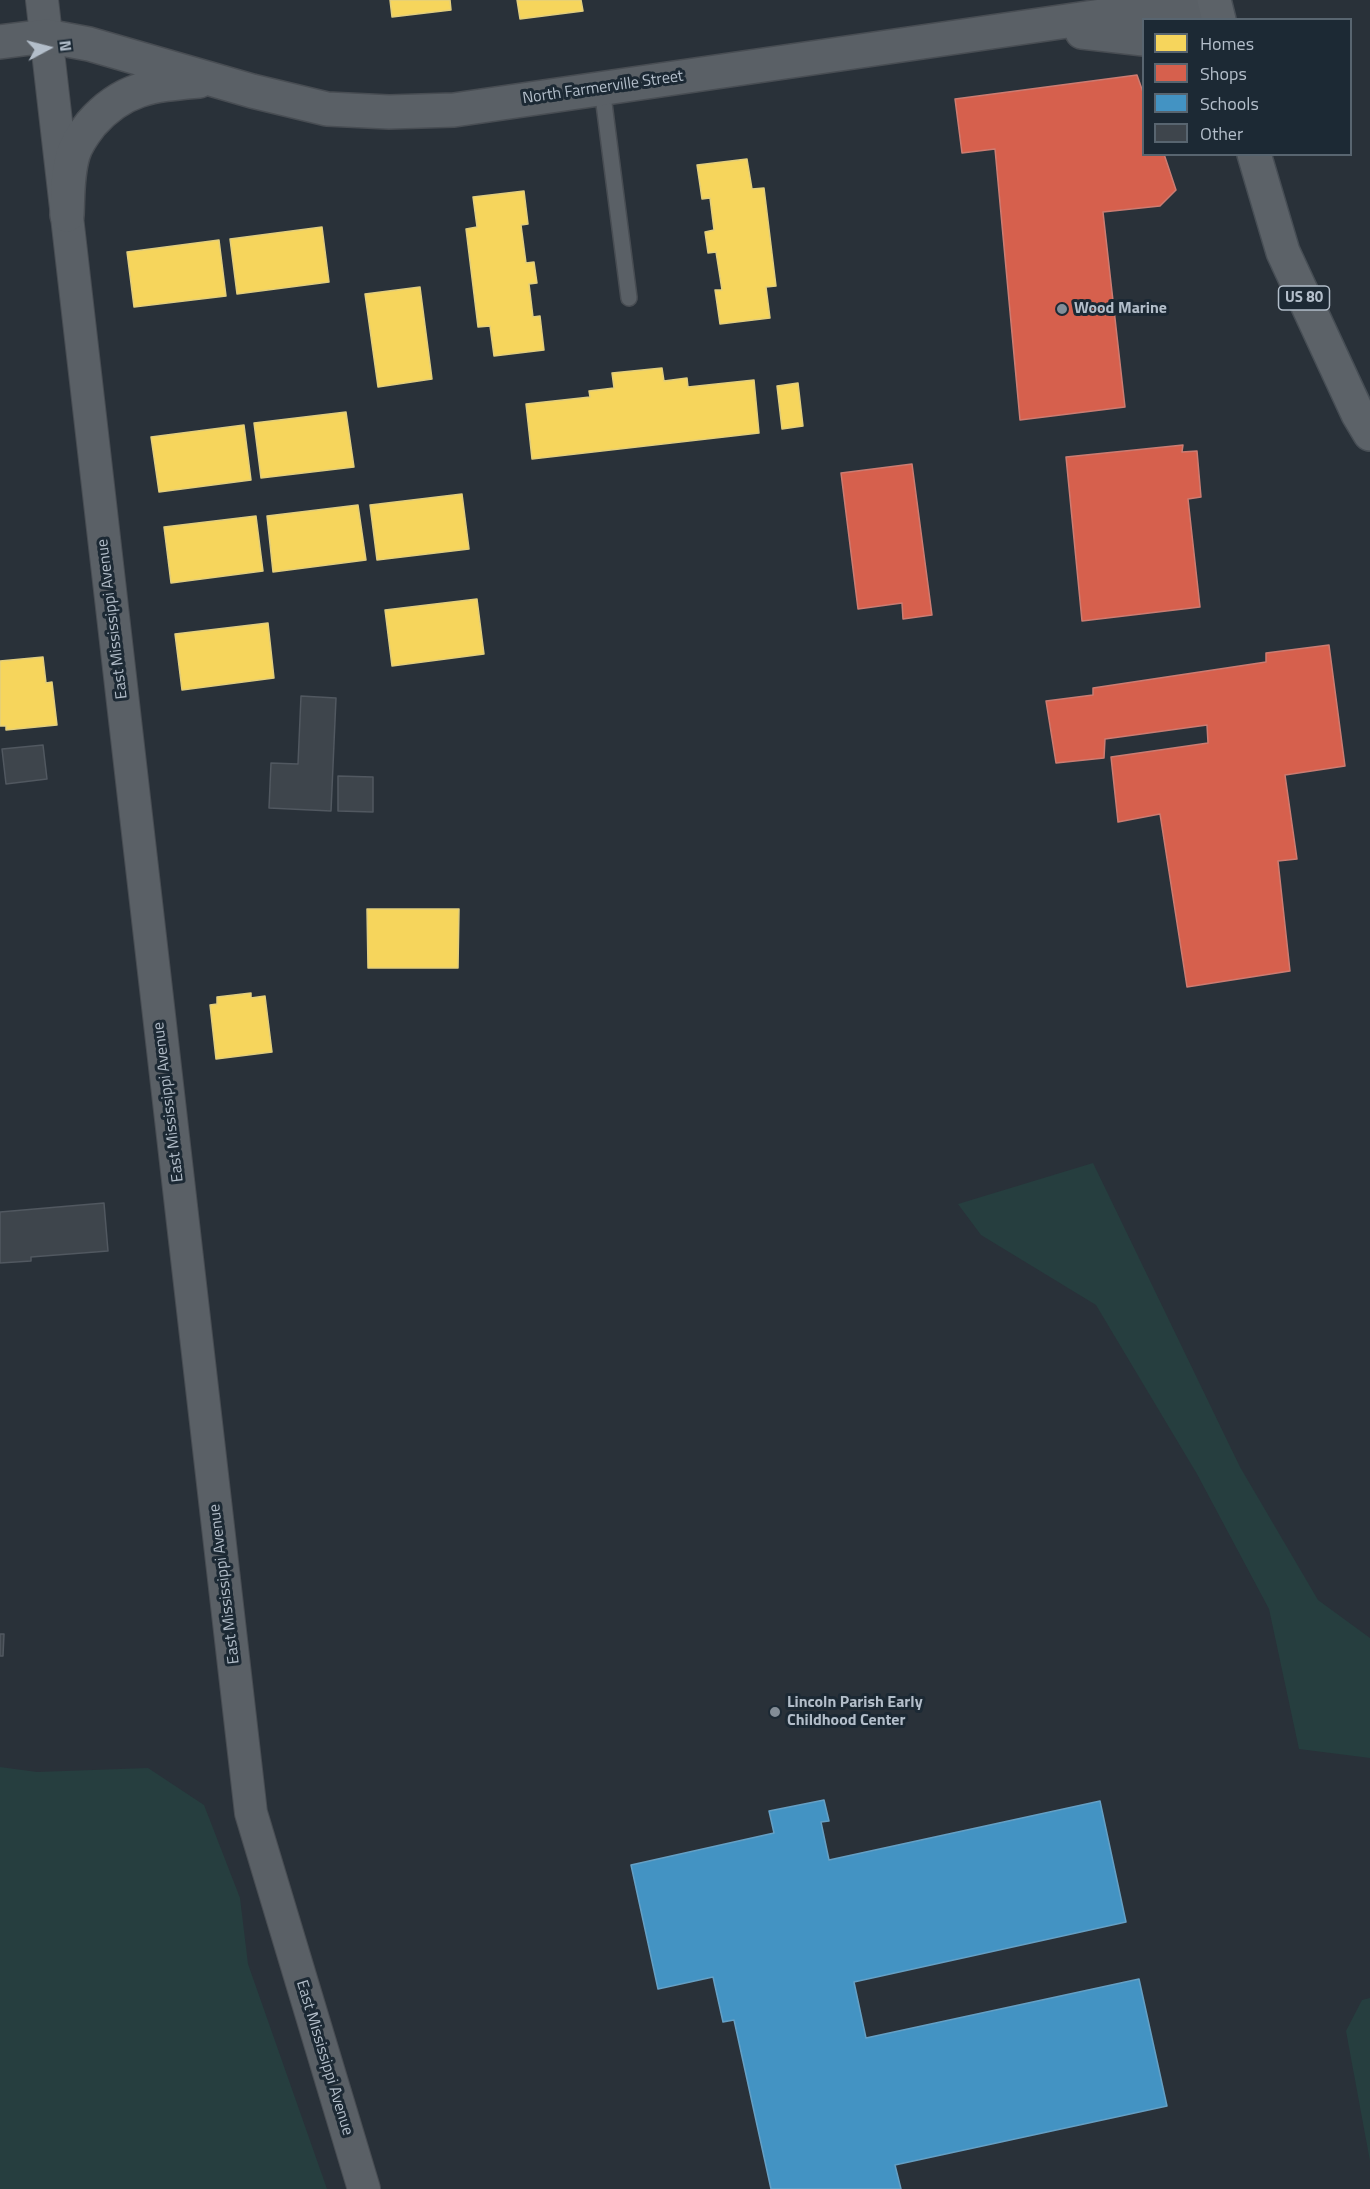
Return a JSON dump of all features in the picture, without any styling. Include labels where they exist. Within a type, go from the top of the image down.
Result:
[{"type":"main road","points":[[1213,0],[1218,18]]},
{"type":"main road","name":"US 80","points":[[1254,159],[1283,252],[1358,414],[1370,434]]},
{"type":"street","name":"East Mississippi Avenue","points":[[42,0],[251,1813],[364,2189]]},
{"type":"street","name":"North Farmerville Street","points":[[0,42],[46,36],[89,44],[213,80],[327,109],[389,112],[454,110],[1213,0]]},
{"type":"street","points":[[991,32],[1052,30],[1126,35],[1142,39]]},
{"type":"street","points":[[66,215],[73,152],[84,133],[98,116],[126,93],[155,85],[213,80]]},
{"type":"lane","points":[[602,88],[629,298]]},
{"type":"green space","points":[[1093,1163],[1240,1467],[1318,1600],[1370,1638],[1370,1758],[1299,1749],[1269,1609],[1197,1474],[1096,1305],[981,1235],[958,1204]]},
{"type":"green space","points":[[0,1767],[37,1772],[148,1768],[204,1805],[240,1898],[248,1964],[327,2189],[0,2189]]},
{"type":"green space","points":[[1370,1998],[1370,2161],[1346,2031],[1362,2000]]},
{"type":"building: Homes","points":[[390,0],[450,0],[451,10],[392,17]]},
{"type":"building: Homes","points":[[517,0],[581,0],[583,11],[520,19]]},
{"type":"building: Homes","points":[[747,159],[752,189],[764,188],[776,286],[766,287],[770,318],[720,324],[715,290],[722,290],[716,252],[708,253],[705,232],[714,230],[710,198],[702,199],[697,165]]},
{"type":"building: Homes","points":[[524,191],[528,224],[521,225],[526,263],[534,262],[537,283],[529,284],[533,317],[540,316],[544,350],[494,356],[490,326],[478,327],[466,229],[477,227],[473,197]]},
{"type":"building: Homes","points":[[322,227],[329,282],[237,294],[230,239]]},
{"type":"building: Homes","points":[[219,240],[226,296],[134,307],[127,252]]},
{"type":"building: Homes","points":[[420,287],[432,379],[378,387],[365,294]]},
{"type":"building: Homes","points":[[662,368],[664,381],[687,378],[688,387],[754,380],[759,433],[532,459],[526,404],[590,397],[589,391],[614,388],[612,373]]},
{"type":"building: Homes","points":[[798,383],[803,426],[782,429],[777,386]]},
{"type":"building: Homes","points":[[346,412],[354,467],[261,478],[254,423]]},
{"type":"building: Homes","points":[[244,425],[251,480],[159,492],[151,437]]},
{"type":"building: Homes","points":[[462,494],[469,549],[377,560],[370,505]]},
{"type":"building: Homes","points":[[358,505],[366,560],[273,572],[267,516]]},
{"type":"building: Homes","points":[[256,516],[263,571],[171,583],[164,527]]},
{"type":"building: Homes","points":[[477,599],[484,654],[392,666],[385,610]]},
{"type":"building: Homes","points":[[268,623],[274,678],[182,690],[175,634]]},
{"type":"building: Homes","points":[[43,657],[46,683],[52,682],[57,725],[6,730],[6,726],[0,726],[0,661]]},
{"type":"building: Homes","points":[[367,909],[459,909],[458,968],[368,968]]},
{"type":"building: Homes","points":[[251,993],[251,998],[265,996],[272,1052],[216,1059],[210,1005],[217,1004],[217,997]]},
{"type":"building: Shops","name":"Wood Marine","points":[[1137,75],[1142,89],[1142,156],[1165,156],[1176,190],[1160,206],[1103,212],[1125,407],[1020,420],[995,149],[962,153],[955,99]]},
{"type":"building: Shops","points":[[1183,445],[1182,452],[1197,451],[1201,497],[1188,499],[1200,607],[1082,621],[1066,457]]},
{"type":"building: Shops","points":[[912,464],[932,615],[903,619],[902,603],[858,609],[841,473]]},
{"type":"building: Shops","points":[[1329,645],[1345,766],[1285,775],[1297,859],[1278,861],[1290,971],[1187,987],[1160,814],[1118,822],[1111,757],[1208,743],[1207,725],[1105,739],[1104,758],[1056,763],[1046,701],[1093,695],[1093,688],[1266,662],[1266,653]]},
{"type":"building: Schools","points":[[824,1800],[829,1821],[821,1822],[829,1860],[1100,1801],[1126,1922],[854,1982],[866,2038],[1139,1979],[1167,2106],[895,2165],[901,2189],[771,2189],[734,2020],[723,2022],[713,1977],[658,1989],[631,1865],[774,1833],[769,1811]]},
{"type":"building: Other","points":[[301,696],[336,698],[331,811],[269,808],[271,763],[298,764]]},
{"type":"building: Other","points":[[43,745],[47,779],[6,784],[2,749]]},
{"type":"building: Other","points":[[338,776],[373,777],[373,812],[338,811]]},
{"type":"building: Other","points":[[104,1203],[108,1251],[31,1257],[31,1261],[0,1263],[0,1212]]},
{"type":"building: Other","points":[[0,1634],[4,1634],[3,1656],[0,1656]]},
{"type":"place","name":"Wood Marine","points":[[1062,309]]},
{"type":"place","name":"Lincoln Parish Early Childhood Center","points":[[775,1712]]}]
